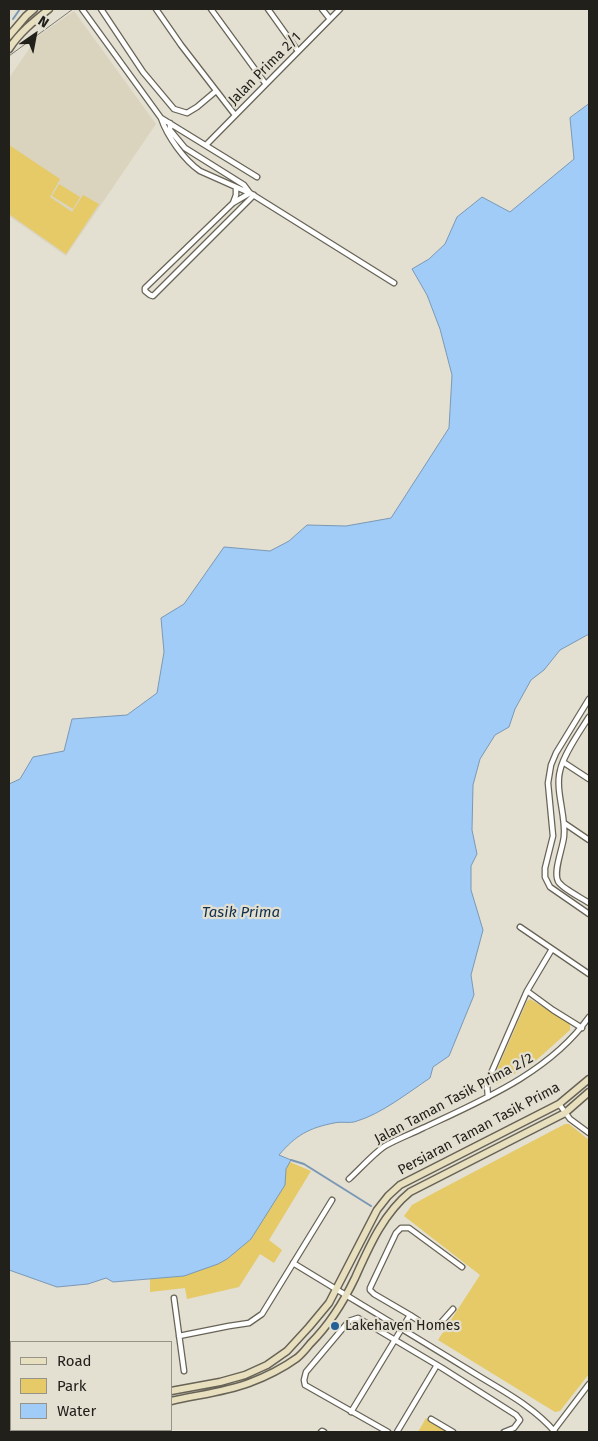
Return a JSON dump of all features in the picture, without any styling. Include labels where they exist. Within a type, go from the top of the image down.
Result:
[{"type":"main road","points":[[9,49],[10,39],[20,23],[34,9]]},
{"type":"main road","points":[[10,39],[49,9]]},
{"type":"main road","points":[[9,26],[20,23]]},
{"type":"main road","name":"Persiaran Taman Tasik Prima","points":[[172,1391],[220,1382],[245,1375],[267,1365],[286,1351],[330,1303],[377,1210],[400,1185],[559,1104],[589,1079]]},
{"type":"main road","name":"Persiaran Taman Tasik Prima","points":[[172,1401],[223,1391],[249,1383],[297,1357],[319,1335],[338,1310],[347,1295],[374,1236],[401,1200],[410,1192],[565,1113],[589,1092]]},
{"type":"street","points":[[82,9],[161,118],[168,135],[193,167],[252,194],[394,283]]},
{"type":"street","points":[[101,9],[143,72],[174,109],[187,113],[216,91]]},
{"type":"street","points":[[156,9],[235,115]]},
{"type":"street","points":[[211,9],[265,83]]},
{"type":"street","points":[[268,9],[298,51]]},
{"type":"street","points":[[322,9],[330,19]]},
{"type":"street","name":"Jalan Prima 2/1","points":[[206,145],[340,9]]},
{"type":"street","points":[[161,118],[257,177]]},
{"type":"street","points":[[170,123],[170,130],[185,148],[244,185],[252,194]]},
{"type":"street","points":[[233,203],[236,187]]},
{"type":"street","points":[[252,194],[153,296],[145,291],[233,203],[252,194]]},
{"type":"street","points":[[589,699],[556,753],[551,765],[548,784],[553,836],[545,868],[545,877],[550,887],[589,914]]},
{"type":"street","points":[[589,717],[559,771],[564,836],[556,876],[559,884],[589,903]]},
{"type":"street","points":[[563,762],[589,779]]},
{"type":"street","points":[[564,823],[589,840]]},
{"type":"street","points":[[520,927],[589,974]]},
{"type":"street","points":[[488,1097],[489,1078],[527,991],[552,950]]},
{"type":"street","points":[[527,991],[582,1028]]},
{"type":"street","name":"Jalan Taman Tasik Prima 2/2","points":[[349,1179],[384,1147],[488,1097],[534,1071],[557,1053],[582,1028],[589,1017]]},
{"type":"street","points":[[559,1104],[565,1113],[589,1134]]},
{"type":"street","points":[[179,1336],[249,1323],[262,1314],[332,1200]]},
{"type":"street","points":[[453,1309],[441,1324],[430,1328],[374,1294],[370,1288],[401,1228],[409,1228],[462,1267]]},
{"type":"street","points":[[293,1263],[402,1328],[526,1407],[544,1419],[554,1431],[589,1384]]},
{"type":"street","points":[[174,1298],[184,1372]]},
{"type":"street","points":[[351,1412],[410,1315]]},
{"type":"street","points":[[388,1432],[305,1385],[306,1372],[349,1321],[358,1318],[516,1415],[520,1420],[514,1428],[504,1432]]},
{"type":"street","points":[[397,1432],[437,1365]]},
{"type":"street","points":[[516,1415],[526,1407]]},
{"type":"street","points":[[431,1419],[453,1432]]},
{"type":"shaded area","points":[[74,11],[156,124],[66,256],[9,216],[9,78],[38,36]]},
{"type":"shaded area","points":[[9,1359],[10,1412],[9,1411]]},
{"type":"shaded area","points":[[10,1428],[10,1431],[68,1431],[9,1432]]},
{"type":"green space","points":[[9,145],[60,179],[50,197],[72,212],[83,195],[99,204],[66,254],[9,214]]},
{"type":"green space","points":[[59,184],[80,197],[73,209],[52,196]]},
{"type":"green space","points":[[530,999],[570,1023],[570,1030],[531,1065],[526,1067],[521,1058],[511,1063],[516,1073],[496,1084],[493,1079],[527,1001]]},
{"type":"green space","points":[[565,1124],[569,1124],[589,1140],[589,1374],[560,1411],[555,1412],[438,1340],[480,1275],[404,1216],[412,1205]]},
{"type":"green space","points":[[290,1162],[311,1171],[269,1240],[282,1250],[274,1263],[260,1254],[239,1287],[187,1299],[185,1288],[150,1292],[150,1279],[184,1276],[227,1259],[251,1239],[285,1185],[286,1169]]},
{"type":"green space","points":[[426,1418],[449,1432],[418,1432]]},
{"type":"water","name":"Tasik Prima","points":[[589,104],[589,634],[560,650],[544,670],[531,680],[515,709],[509,727],[495,735],[480,759],[473,785],[472,830],[477,854],[471,866],[471,890],[483,930],[471,975],[474,995],[449,1056],[433,1067],[430,1078],[376,1113],[354,1122],[337,1122],[317,1127],[291,1142],[279,1155],[291,1160],[286,1169],[285,1185],[251,1239],[218,1264],[184,1276],[113,1282],[106,1278],[88,1284],[57,1287],[9,1270],[9,784],[20,779],[33,757],[64,751],[72,719],[127,715],[157,693],[164,652],[161,618],[184,604],[224,547],[270,551],[289,541],[307,525],[346,526],[391,518],[449,428],[452,375],[440,329],[427,295],[412,269],[429,259],[445,244],[457,217],[482,197],[510,212],[574,159],[570,118]]},
{"type":"waterway","points":[[13,19],[20,9]]},
{"type":"waterway","points":[[291,1160],[304,1164],[371,1206]]},
{"type":"tram line","points":[[9,56],[73,9]]},
{"type":"place","name":"Lakehaven Homes","points":[[335,1326]]}]
